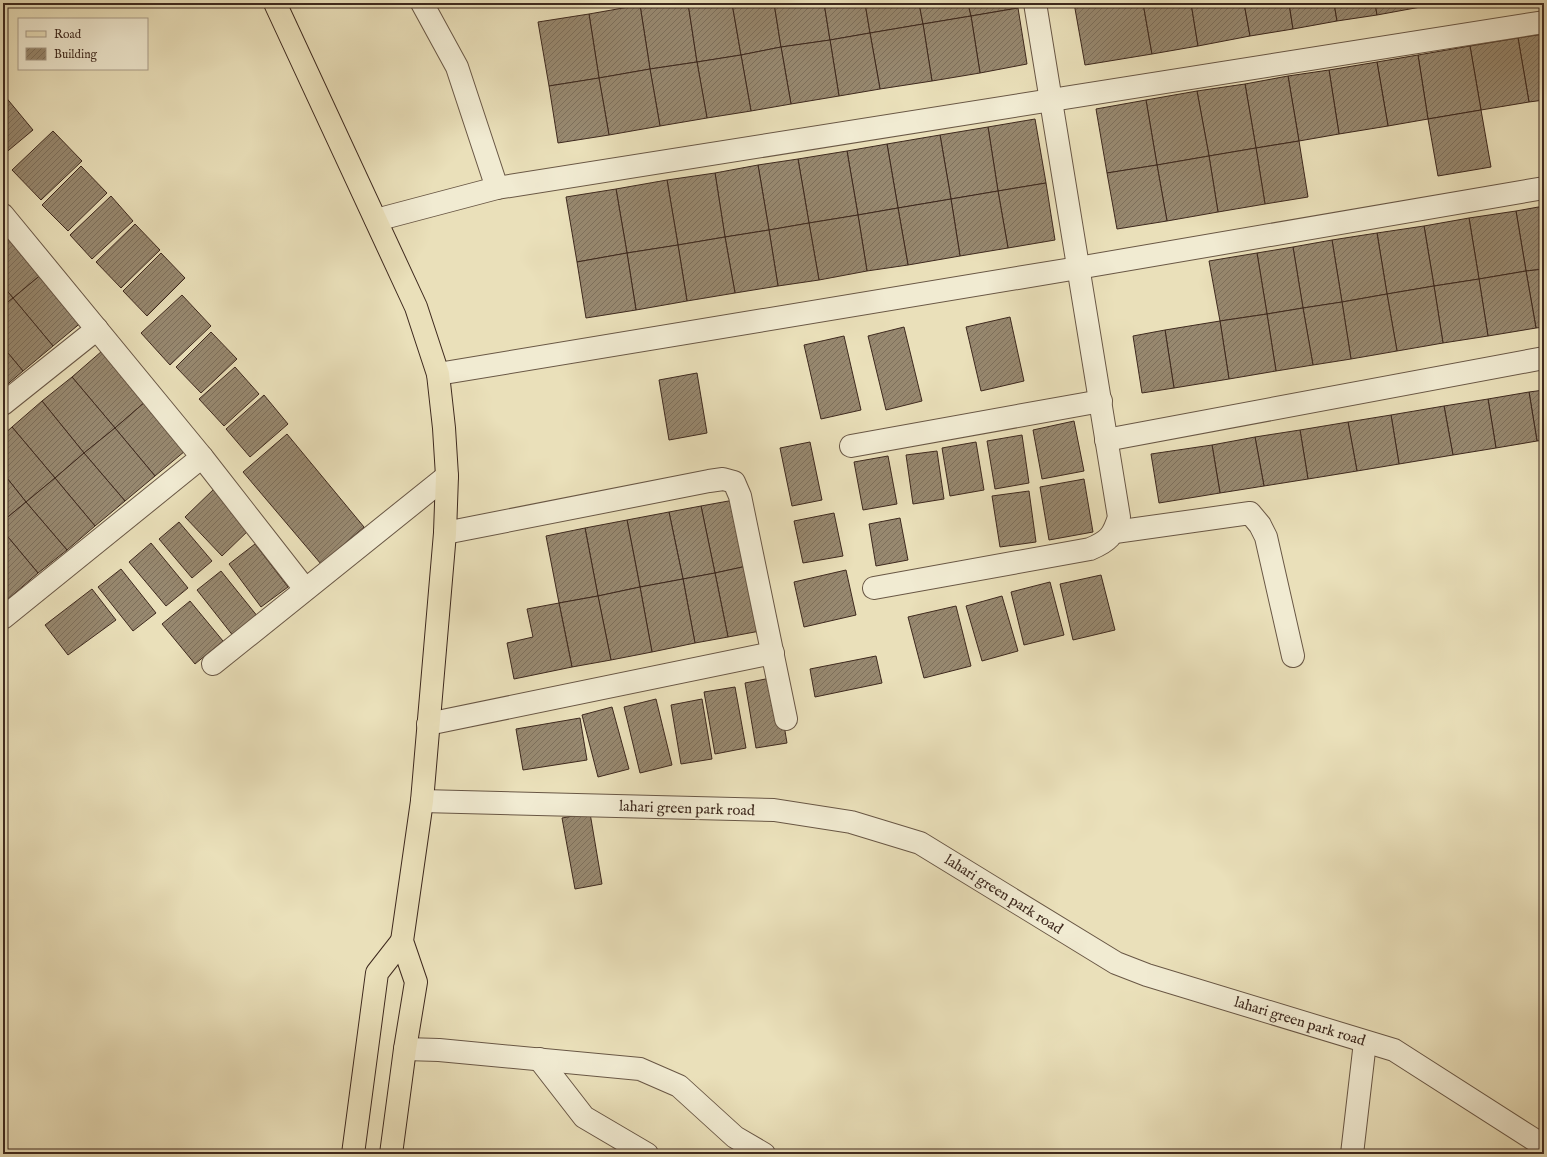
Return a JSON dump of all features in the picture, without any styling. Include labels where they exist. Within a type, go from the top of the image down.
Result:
[{"type":"main road","points":[[275,3],[416,307],[438,374],[447,476],[445,533],[422,801],[402,941],[416,982],[405,1050],[392,1154]]},
{"type":"main road","points":[[353,1154],[377,973],[402,941]]},
{"type":"street","points":[[422,3],[457,67],[497,188]]},
{"type":"street","points":[[874,588],[1090,549],[1104,543],[1114,532],[1119,517],[1035,3]]},
{"type":"street","points":[[376,220],[497,188],[1544,22]]},
{"type":"street","points":[[438,374],[1078,268],[1544,188]]},
{"type":"street","points":[[3,215],[202,457],[305,589]]},
{"type":"street","points":[[3,404],[97,328]]},
{"type":"street","points":[[1106,440],[1544,358]]},
{"type":"street","points":[[851,446],[1101,401]]},
{"type":"street","points":[[3,618],[202,457]]},
{"type":"street","points":[[214,664],[305,589],[447,476]]},
{"type":"street","points":[[445,533],[709,481],[723,480],[734,482],[740,496],[786,719]]},
{"type":"street","points":[[1114,532],[1250,513],[1260,525],[1266,537],[1292,656]]},
{"type":"street","points":[[428,724],[773,653]]},
{"type":"street","name":"lahari green park road","points":[[422,801],[774,810],[852,822],[920,843],[1116,963],[1147,975],[1394,1050],[1544,1146]]},
{"type":"street","points":[[1352,1154],[1365,1042]]},
{"type":"street","points":[[405,1050],[439,1050],[640,1069],[679,1086],[735,1137],[764,1154]]},
{"type":"street","points":[[539,1059],[584,1117],[648,1154]]},
{"type":"building","points":[[653,3],[688,3],[697,62],[650,69],[640,5]]},
{"type":"building","points":[[688,3],[732,3],[741,55],[697,62]]},
{"type":"building","points":[[732,3],[774,3],[781,47],[741,55]]},
{"type":"building","points":[[774,3],[824,3],[830,40],[781,47]]},
{"type":"building","points":[[824,3],[865,3],[870,33],[830,40]]},
{"type":"building","points":[[865,3],[919,3],[923,24],[870,33]]},
{"type":"building","points":[[919,3],[968,3],[971,16],[923,24]]},
{"type":"building","points":[[968,3],[1017,3],[1018,8],[971,16]]},
{"type":"building","points":[[1074,3],[1143,3],[1152,54],[1085,65]]},
{"type":"building","points":[[1143,3],[1191,3],[1198,46],[1152,54]]},
{"type":"building","points":[[1191,3],[1244,3],[1250,36],[1198,46]]},
{"type":"building","points":[[1244,3],[1289,3],[1293,29],[1250,36]]},
{"type":"building","points":[[1289,3],[1334,3],[1337,21],[1293,29]]},
{"type":"building","points":[[1334,3],[1375,3],[1377,15],[1337,21]]},
{"type":"building","points":[[1375,3],[1425,3],[1426,6],[1377,15]]},
{"type":"building","points":[[640,5],[650,69],[599,78],[589,14]]},
{"type":"building","points":[[1018,8],[1027,64],[980,73],[971,16]]},
{"type":"building","points":[[589,14],[599,78],[549,86],[538,22]]},
{"type":"building","points":[[971,16],[980,73],[932,81],[923,24]]},
{"type":"building","points":[[923,24],[932,81],[880,89],[870,33]]},
{"type":"building","points":[[870,33],[880,89],[839,96],[830,40]]},
{"type":"building","points":[[1544,34],[1544,100],[1529,102],[1518,38]]},
{"type":"building","points":[[1518,38],[1529,102],[1481,110],[1470,46]]},
{"type":"building","points":[[830,40],[839,96],[791,104],[781,47]]},
{"type":"building","points":[[1470,46],[1481,110],[1428,119],[1418,55]]},
{"type":"building","points":[[781,47],[791,104],[751,111],[741,55]]},
{"type":"building","points":[[741,55],[751,111],[707,118],[697,62]]},
{"type":"building","points":[[1418,55],[1428,119],[1388,126],[1377,62]]},
{"type":"building","points":[[697,62],[707,118],[660,126],[650,69]]},
{"type":"building","points":[[1377,62],[1388,126],[1339,134],[1329,70]]},
{"type":"building","points":[[650,69],[660,126],[609,135],[599,78]]},
{"type":"building","points":[[1329,70],[1339,134],[1299,141],[1288,76]]},
{"type":"building","points":[[1288,76],[1299,141],[1256,148],[1245,84]]},
{"type":"building","points":[[599,78],[609,135],[558,143],[549,86]]},
{"type":"building","points":[[1245,84],[1256,148],[1209,156],[1197,91]]},
{"type":"building","points":[[1197,91],[1209,156],[1157,165],[1146,100]]},
{"type":"building","points":[[4,95],[33,130],[3,155],[3,96]]},
{"type":"building","points":[[1146,100],[1157,165],[1107,173],[1096,109]]},
{"type":"building","points":[[1481,110],[1491,167],[1438,176],[1428,119]]},
{"type":"building","points":[[1035,119],[1046,183],[998,191],[988,127]]},
{"type":"building","points":[[988,127],[998,191],[951,199],[940,135]]},
{"type":"building","points":[[53,131],[82,161],[41,200],[12,170]]},
{"type":"building","points":[[940,135],[951,199],[898,208],[887,144]]},
{"type":"building","points":[[1299,141],[1308,197],[1265,204],[1256,148]]},
{"type":"building","points":[[887,144],[898,208],[858,215],[847,151]]},
{"type":"building","points":[[1256,148],[1265,204],[1218,212],[1209,156]]},
{"type":"building","points":[[847,151],[858,215],[809,223],[798,159]]},
{"type":"building","points":[[1209,156],[1218,212],[1167,221],[1157,165]]},
{"type":"building","points":[[798,159],[809,223],[769,230],[758,165]]},
{"type":"building","points":[[758,165],[769,230],[725,237],[715,173]]},
{"type":"building","points":[[1157,165],[1167,221],[1117,229],[1107,173]]},
{"type":"building","points":[[81,166],[107,193],[68,231],[42,205]]},
{"type":"building","points":[[715,173],[725,237],[678,245],[667,180]]},
{"type":"building","points":[[667,180],[678,245],[627,253],[616,189]]},
{"type":"building","points":[[1046,183],[1055,240],[1008,248],[998,191]]},
{"type":"building","points":[[616,189],[627,253],[577,262],[566,197]]},
{"type":"building","points":[[998,191],[1008,248],[960,256],[951,199]]},
{"type":"building","points":[[111,196],[133,221],[92,259],[70,235]]},
{"type":"building","points":[[951,199],[960,256],[908,265],[898,208]]},
{"type":"building","points":[[1544,206],[1544,269],[1526,271],[1516,211]]},
{"type":"building","points":[[898,208],[908,265],[867,271],[858,215]]},
{"type":"building","points":[[1516,211],[1526,271],[1479,279],[1469,218]]},
{"type":"building","points":[[858,215],[867,271],[819,280],[809,223]]},
{"type":"building","points":[[1469,218],[1479,279],[1434,286],[1424,226]]},
{"type":"building","points":[[809,223],[819,280],[778,286],[769,230]]},
{"type":"building","points":[[3,224],[43,273],[13,298],[3,286]]},
{"type":"building","points":[[135,224],[160,250],[121,288],[96,262]]},
{"type":"building","points":[[1424,226],[1434,286],[1387,294],[1377,233]]},
{"type":"building","points":[[769,230],[778,286],[735,293],[725,237]]},
{"type":"building","points":[[1377,233],[1387,294],[1342,302],[1332,240]]},
{"type":"building","points":[[725,237],[735,293],[687,301],[678,245]]},
{"type":"building","points":[[1332,240],[1342,302],[1303,308],[1293,247]]},
{"type":"building","points":[[678,245],[687,301],[636,310],[627,253]]},
{"type":"building","points":[[1293,247],[1303,308],[1267,314],[1257,253]]},
{"type":"building","points":[[161,253],[185,278],[147,316],[123,291]]},
{"type":"building","points":[[627,253],[636,310],[586,318],[577,262]]},
{"type":"building","points":[[1257,253],[1267,314],[1220,321],[1209,261]]},
{"type":"building","points":[[1544,269],[1544,327],[1536,328],[1526,271]]},
{"type":"building","points":[[1526,271],[1536,328],[1488,336],[1479,279]]},
{"type":"building","points":[[43,273],[83,321],[53,346],[13,298]]},
{"type":"building","points":[[1479,279],[1488,336],[1443,343],[1434,286]]},
{"type":"building","points":[[3,286],[13,298],[3,306]]},
{"type":"building","points":[[1434,286],[1443,343],[1397,351],[1387,294]]},
{"type":"building","points":[[1387,294],[1397,351],[1351,359],[1342,302]]},
{"type":"building","points":[[182,295],[211,326],[170,365],[141,333]]},
{"type":"building","points":[[13,298],[53,346],[23,371],[3,347],[3,306]]},
{"type":"building","points":[[1342,302],[1351,359],[1313,365],[1303,308]]},
{"type":"building","points":[[1303,308],[1313,365],[1276,371],[1267,314]]},
{"type":"building","points":[[1267,314],[1276,371],[1229,379],[1220,321]]},
{"type":"building","points":[[1010,317],[1024,381],[981,391],[966,327]]},
{"type":"building","points":[[1220,321],[1229,379],[1174,388],[1165,330]]},
{"type":"building","points":[[904,327],[922,401],[886,410],[868,336]]},
{"type":"building","points":[[1165,330],[1174,388],[1142,393],[1133,336]]},
{"type":"building","points":[[211,332],[237,359],[201,393],[176,367]]},
{"type":"building","points":[[844,336],[861,410],[821,419],[804,345]]},
{"type":"building","points":[[3,347],[23,371],[3,388]]},
{"type":"building","points":[[102,351],[145,402],[115,428],[72,377]]},
{"type":"building","points":[[235,367],[259,394],[224,426],[199,399]]},
{"type":"building","points":[[697,373],[707,433],[669,440],[659,380]]},
{"type":"building","points":[[72,377],[115,428],[84,453],[42,401]]},
{"type":"building","points":[[1544,390],[1544,440],[1537,441],[1529,392]]},
{"type":"building","points":[[1529,392],[1537,441],[1496,448],[1488,399]]},
{"type":"building","points":[[264,395],[288,424],[250,457],[226,429]]},
{"type":"building","points":[[1488,399],[1496,448],[1453,455],[1444,406]]},
{"type":"building","points":[[42,401],[84,453],[55,478],[12,427]]},
{"type":"building","points":[[145,402],[185,451],[155,476],[115,428]]},
{"type":"building","points":[[1444,406],[1453,455],[1399,464],[1391,415]]},
{"type":"building","points":[[1391,415],[1399,464],[1357,471],[1348,422]]},
{"type":"building","points":[[1074,421],[1084,471],[1042,479],[1033,430]]},
{"type":"building","points":[[1348,422],[1357,471],[1308,479],[1300,430]]},
{"type":"building","points":[[12,427],[55,478],[26,502],[3,473],[3,435]]},
{"type":"building","points":[[115,428],[155,476],[125,501],[84,453]]},
{"type":"building","points":[[1300,430],[1308,479],[1264,486],[1255,437]]},
{"type":"building","points":[[287,434],[364,527],[321,564],[243,472]]},
{"type":"building","points":[[1022,435],[1029,483],[995,489],[987,441]]},
{"type":"building","points":[[1255,437],[1264,486],[1220,493],[1212,445]]},
{"type":"building","points":[[810,442],[822,500],[792,506],[780,448]]},
{"type":"building","points":[[976,442],[984,490],[950,496],[942,448]]},
{"type":"building","points":[[1212,445],[1220,493],[1159,503],[1151,454]]},
{"type":"building","points":[[937,451],[944,499],[913,504],[906,455]]},
{"type":"building","points":[[84,453],[125,501],[95,526],[55,478]]},
{"type":"building","points":[[888,456],[897,504],[863,510],[854,462]]},
{"type":"building","points":[[3,473],[26,502],[3,521]]},
{"type":"building","points":[[55,478],[95,526],[67,550],[26,502]]},
{"type":"building","points":[[1084,479],[1093,532],[1049,540],[1040,487]]},
{"type":"building","points":[[215,488],[252,527],[222,556],[185,517]]},
{"type":"building","points":[[1029,491],[1036,542],[1000,547],[992,496]]},
{"type":"building","points":[[734,500],[747,566],[715,573],[701,506]]},
{"type":"building","points":[[26,502],[67,550],[38,573],[3,531],[3,521]]},
{"type":"building","points":[[701,506],[715,573],[683,579],[669,512]]},
{"type":"building","points":[[669,512],[683,579],[640,587],[627,520]]},
{"type":"building","points":[[834,513],[843,556],[803,563],[794,521]]},
{"type":"building","points":[[900,518],[908,560],[876,566],[869,524]]},
{"type":"building","points":[[627,520],[640,587],[598,596],[585,528]]},
{"type":"building","points":[[179,522],[212,561],[192,578],[159,539]]},
{"type":"building","points":[[585,528],[598,596],[559,603],[546,536]]},
{"type":"building","points":[[3,531],[38,573],[7,600],[3,596]]},
{"type":"building","points":[[151,543],[188,588],[166,606],[129,562]]},
{"type":"building","points":[[255,544],[288,587],[261,607],[229,564]]},
{"type":"building","points":[[747,566],[760,631],[728,637],[715,573]]},
{"type":"building","points":[[121,569],[156,613],[133,631],[98,587]]},
{"type":"building","points":[[846,570],[856,615],[804,627],[794,582]]},
{"type":"building","points":[[221,571],[258,617],[234,637],[197,590]]},
{"type":"building","points":[[715,573],[728,637],[695,643],[683,579]]},
{"type":"building","points":[[1101,575],[1115,630],[1073,640],[1060,584]]},
{"type":"building","points":[[683,579],[695,643],[652,652],[640,587]]},
{"type":"building","points":[[1050,582],[1064,635],[1024,645],[1011,592]]},
{"type":"building","points":[[640,587],[652,652],[611,660],[598,596]]},
{"type":"building","points":[[92,589],[116,620],[68,655],[45,625]]},
{"type":"building","points":[[598,596],[611,660],[572,667],[559,603]]},
{"type":"building","points":[[1002,596],[1018,651],[982,661],[966,606]]},
{"type":"building","points":[[190,601],[223,641],[195,664],[162,624]]},
{"type":"building","points":[[559,603],[572,667],[514,679],[507,643],[533,637],[527,609]]},
{"type":"building","points":[[956,606],[971,666],[924,678],[908,617]]},
{"type":"building","points":[[876,656],[882,683],[815,697],[810,669]]},
{"type":"building","points":[[776,677],[787,743],[756,748],[745,683]]},
{"type":"building","points":[[735,687],[746,748],[715,754],[704,692]]},
{"type":"building","points":[[656,699],[672,765],[640,773],[624,707]]},
{"type":"building","points":[[702,699],[712,759],[681,764],[671,705]]},
{"type":"building","points":[[612,707],[629,769],[598,777],[582,715]]},
{"type":"building","points":[[580,718],[587,760],[523,770],[516,729]]},
{"type":"building","points":[[590,813],[602,884],[575,889],[562,818]]}]
